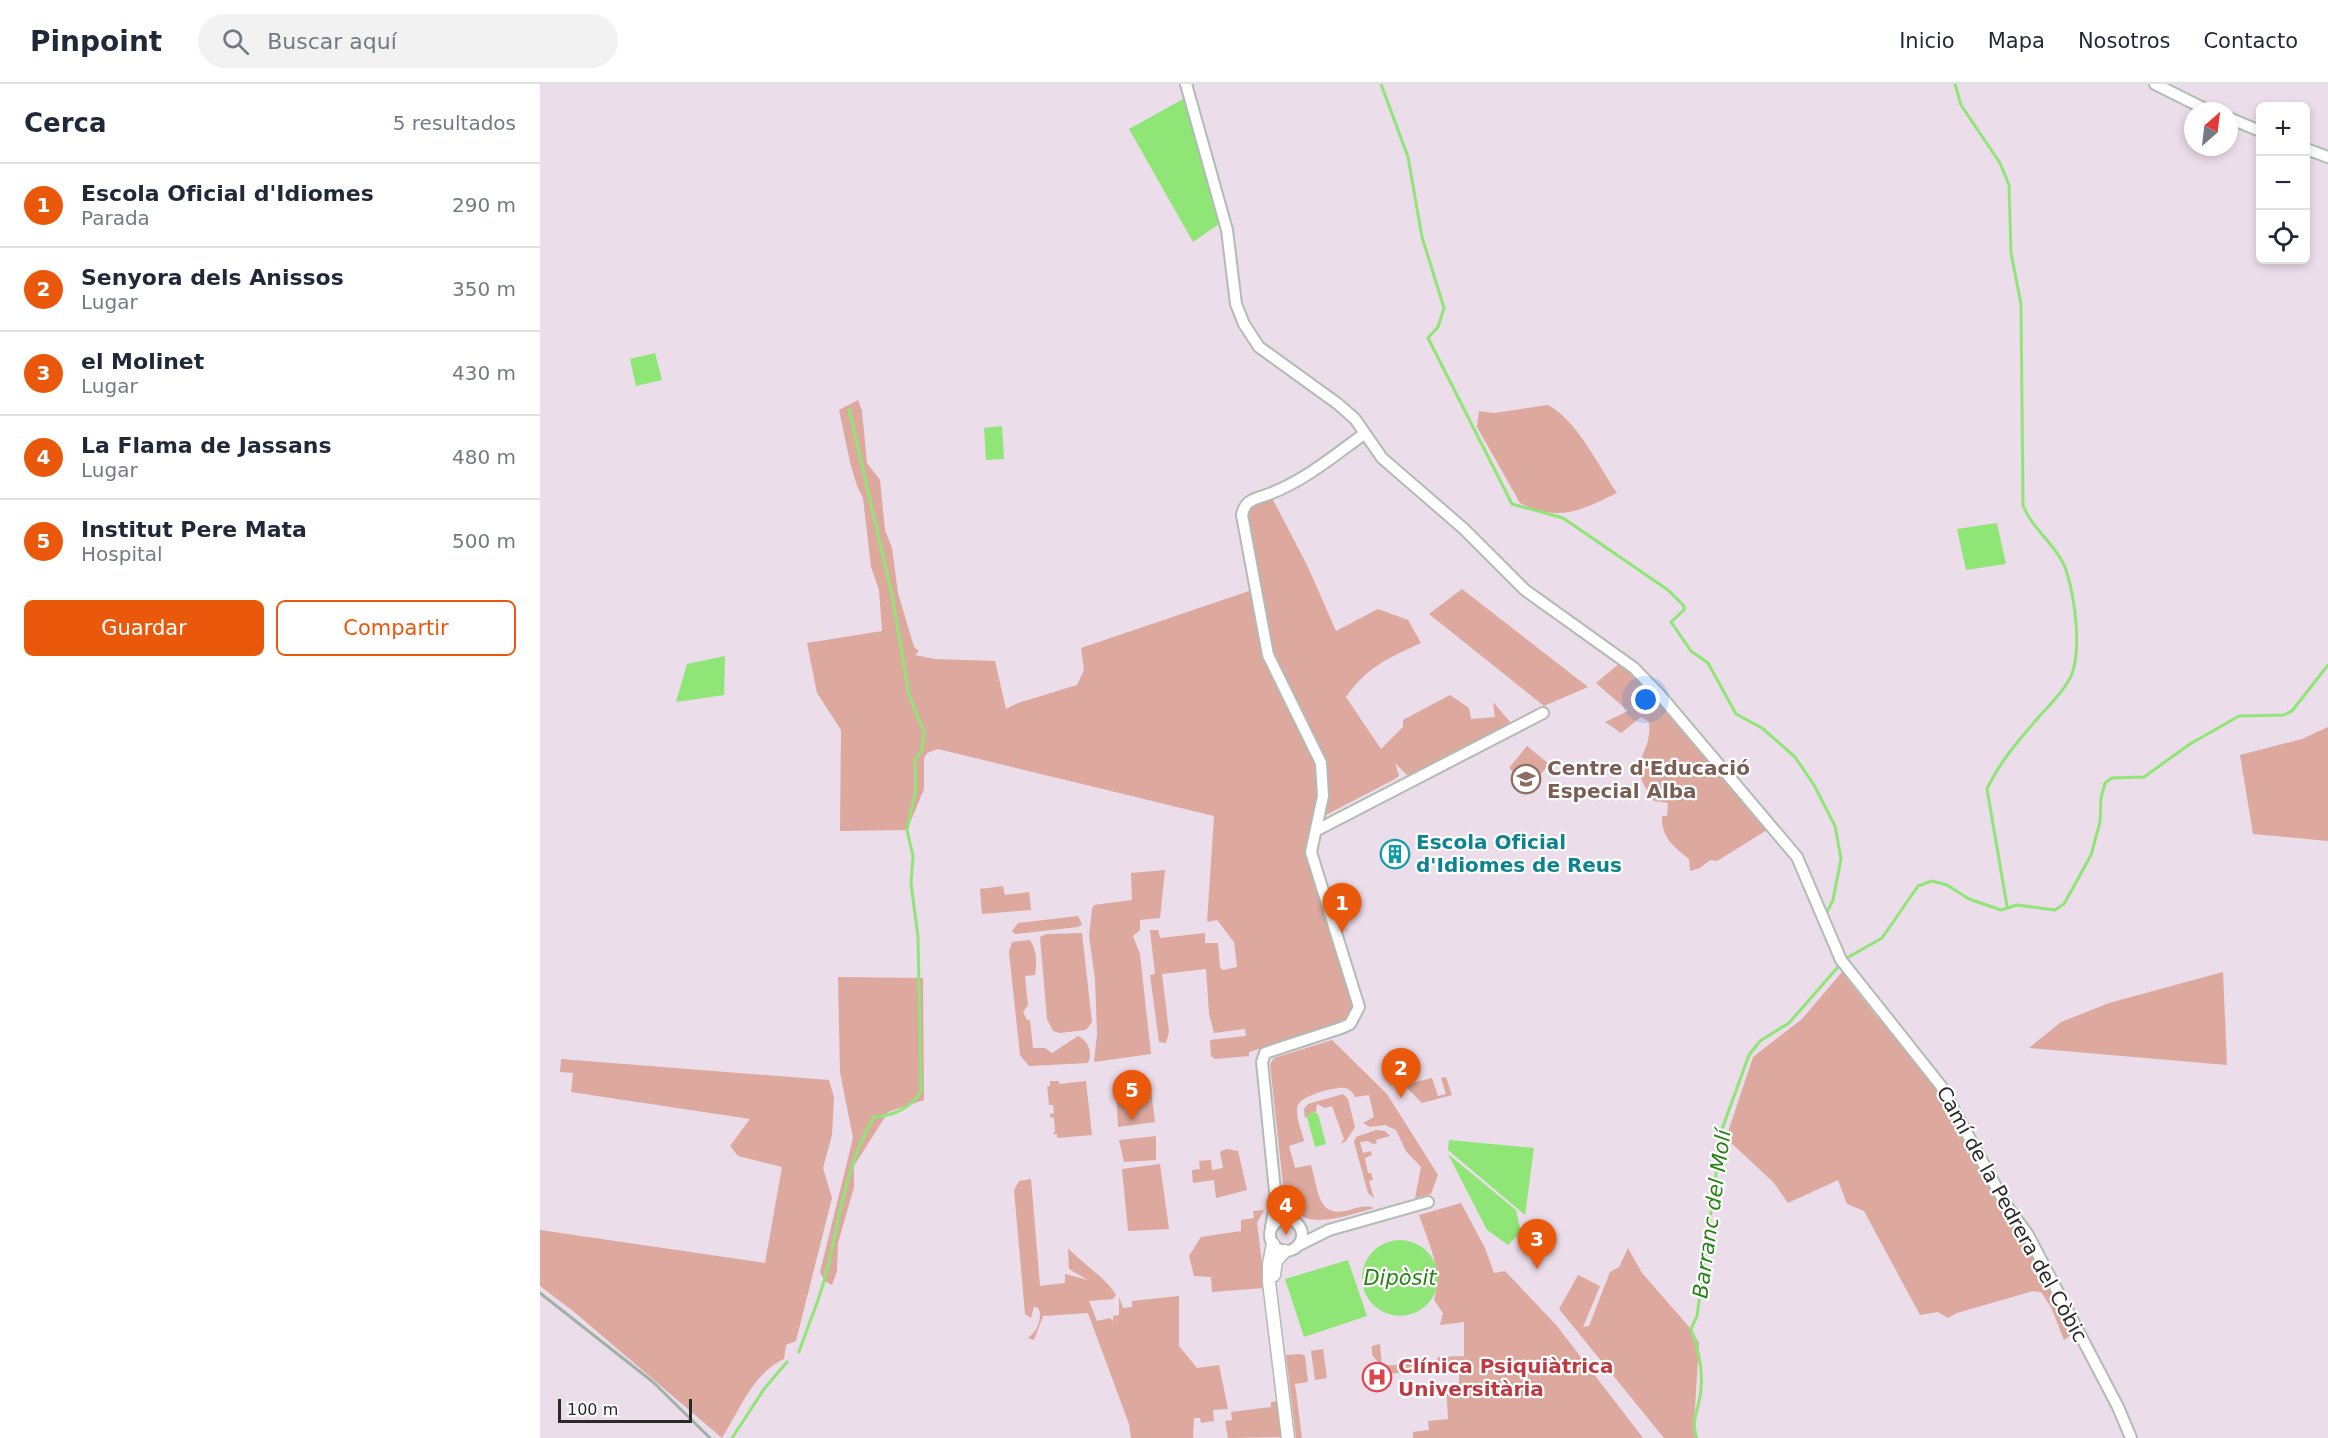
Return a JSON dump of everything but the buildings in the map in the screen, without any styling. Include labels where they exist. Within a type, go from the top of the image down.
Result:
[{"type":"street","name":"Camí de la Pedrera del Còbic","points":[[1186,84],[1227,230],[1236,304],[1244,324],[1259,347],[1355,419],[1382,458],[1489,551],[1525,590],[1634,668],[1660,695],[1797,856],[1841,960],[1941,1086],[2006,1205],[2028,1235],[2118,1407],[2131,1438]]},
{"type":"street","points":[[2155,84],[2191,102]]},
{"type":"street","points":[[2238,122],[2256,129]]},
{"type":"street","points":[[2310,150],[2328,157]]},
{"type":"street","points":[[1288,1438],[1269,1264],[1273,1244],[1270,1235],[1276,1201],[1262,1062],[1265,1053],[1350,1024],[1359,1007],[1311,852],[1323,796],[1321,763],[1268,655],[1242,515],[1244,507],[1251,500],[1288,486],[1364,434]]},
{"type":"street","points":[[1317,830],[1543,713]]},
{"type":"street","points":[[1276,1201],[1290,1219],[1300,1227],[1329,1230]]},
{"type":"street","points":[[1271,1288],[1276,1261],[1285,1251],[1329,1230],[1428,1202]]},
{"type":"street","points":[[1271,1227],[1279,1220],[1290,1219]]},
{"type":"street","points":[[1299,1245],[1302,1237],[1300,1227]]},
{"type":"street","points":[[1273,1244],[1285,1251]]},
{"type":"shaded area","points":[[858,400],[862,411],[867,463],[880,480],[885,530],[892,548],[898,593],[914,647],[919,651],[915,655],[935,659],[995,661],[1006,709],[1018,703],[1077,685],[1084,670],[1081,648],[1252,590],[1266,637],[1308,741],[1317,770],[1318,800],[1306,859],[1352,997],[1351,1010],[1344,1022],[1249,1052],[1249,1056],[1215,1059],[1211,1056],[1210,1040],[1246,1036],[1245,1029],[1214,1033],[1209,1014],[1206,969],[1162,974],[1169,1032],[1166,1043],[1159,1042],[1150,975],[1155,974],[1150,930],[1158,930],[1160,938],[1205,933],[1205,943],[1218,943],[1220,967],[1223,970],[1237,967],[1234,942],[1217,920],[1207,922],[1214,816],[938,749],[927,753],[924,759],[924,789],[907,830],[840,831],[841,730],[817,693],[807,643],[882,631],[879,590],[871,567],[863,498],[850,462],[839,410]]},
{"type":"shaded area","points":[[1548,405],[1559,412],[1578,433],[1617,493],[1570,512],[1546,512],[1520,503],[1477,427],[1479,411],[1494,413]]},
{"type":"shaded area","points":[[1272,498],[1308,567],[1336,631],[1378,609],[1408,620],[1421,643],[1379,664],[1362,678],[1346,697],[1381,749],[1403,727],[1403,720],[1450,695],[1469,708],[1471,719],[1495,717],[1493,702],[1511,723],[1408,776],[1395,763],[1399,776],[1326,815],[1328,772],[1325,759],[1270,652],[1246,518],[1250,504]]},
{"type":"shaded area","points":[[1462,589],[1588,687],[1544,706],[1429,614]]},
{"type":"shaded area","points":[[1620,663],[1659,700],[1767,830],[1717,861],[1710,860],[1700,868],[1690,871],[1689,859],[1674,846],[1664,830],[1662,816],[1667,816],[1668,803],[1654,801],[1640,775],[1639,766],[1647,744],[1649,722],[1641,717],[1621,733],[1605,722],[1628,711],[1596,683]]},
{"type":"shaded area","points":[[2328,727],[2328,841],[2253,834],[2240,755],[2302,739]]},
{"type":"shaded area","points":[[1527,746],[1549,764],[1531,786],[1509,768]]},
{"type":"shaded area","points":[[1165,870],[1160,918],[1140,920],[1140,930],[1133,936],[1140,954],[1151,1054],[1094,1062],[1097,1034],[1095,979],[1089,936],[1092,909],[1094,905],[1132,900],[1131,873]]},
{"type":"shaded area","points":[[1003,886],[1005,895],[1029,892],[1031,910],[982,914],[980,889]]},
{"type":"shaded area","points":[[1078,916],[1082,924],[1078,927],[1015,934],[1012,931],[1018,923]]},
{"type":"shaded area","points":[[1082,933],[1092,1022],[1086,1030],[1060,1033],[1053,1031],[1047,1019],[1040,937],[1047,934]]},
{"type":"shaded area","points":[[1030,940],[1035,953],[1036,971],[1035,975],[1025,976],[1028,1005],[1023,1012],[1027,1020],[1030,1020],[1033,1048],[1045,1048],[1052,1053],[1078,1036],[1089,1047],[1088,1063],[1029,1066],[1020,1055],[1009,952],[1012,942]]},
{"type":"shaded area","points":[[1842,972],[1877,1017],[1915,1055],[1941,1096],[2027,1240],[2072,1334],[2064,1340],[2051,1307],[2041,1292],[2033,1291],[1957,1313],[1948,1318],[1938,1312],[1920,1315],[1864,1211],[1847,1204],[1838,1180],[1788,1203],[1774,1183],[1726,1138],[1753,1057],[1802,1019]]},
{"type":"shaded area","points":[[2223,972],[2227,1065],[2029,1048],[2061,1022],[2109,1003]]},
{"type":"shaded area","points":[[838,977],[923,978],[924,1100],[888,1112],[854,1166],[854,1187],[838,1243],[837,1271],[832,1285],[825,1281],[820,1272],[853,1138],[840,1072]]},
{"type":"shaded area","points":[[1332,1040],[1387,1094],[1438,1175],[1431,1194],[1415,1198],[1421,1167],[1406,1151],[1396,1130],[1385,1125],[1370,1127],[1363,1123],[1374,1117],[1369,1095],[1355,1097],[1348,1089],[1341,1088],[1312,1095],[1298,1105],[1298,1118],[1304,1141],[1289,1146],[1295,1168],[1311,1165],[1321,1200],[1331,1210],[1339,1212],[1359,1207],[1374,1208],[1323,1220],[1299,1215],[1290,1207],[1284,1194],[1270,1064],[1274,1058]]},
{"type":"shaded area","points":[[561,1059],[829,1080],[834,1097],[832,1135],[823,1168],[832,1198],[796,1341],[786,1345],[784,1359],[773,1365],[755,1383],[722,1438],[573,1311],[540,1286],[540,1230],[765,1263],[782,1167],[738,1156],[730,1146],[750,1119],[571,1092],[573,1073],[560,1072]]},
{"type":"shaded area","points":[[1446,1077],[1452,1095],[1422,1103],[1404,1085],[1432,1078],[1438,1096],[1446,1094],[1441,1078]]},
{"type":"shaded area","points":[[1050,1081],[1059,1081],[1059,1084],[1086,1081],[1092,1135],[1057,1138],[1057,1134],[1052,1134],[1055,1132],[1054,1118],[1050,1117],[1050,1114],[1054,1113],[1053,1105],[1049,1105],[1047,1086],[1050,1086]]},
{"type":"shaded area","points":[[1150,1082],[1155,1122],[1118,1127],[1116,1086]]},
{"type":"shaded area","points":[[1343,1094],[1348,1099],[1355,1127],[1346,1141],[1341,1144],[1344,1139],[1332,1106],[1325,1108],[1317,1104],[1316,1112],[1305,1118],[1304,1109],[1308,1104]]},
{"type":"shaded area","points":[[1376,1130],[1385,1131],[1390,1136],[1376,1140],[1377,1143],[1373,1144],[1368,1141],[1360,1142],[1363,1153],[1371,1151],[1372,1155],[1365,1158],[1368,1173],[1371,1173],[1373,1180],[1369,1181],[1374,1198],[1368,1193],[1354,1142],[1356,1137]]},
{"type":"shaded area","points":[[1156,1136],[1156,1160],[1124,1162],[1119,1140]]},
{"type":"shaded area","points":[[1226,1149],[1238,1151],[1247,1190],[1216,1198],[1214,1180],[1193,1183],[1192,1170],[1200,1169],[1199,1161],[1211,1160],[1212,1170],[1223,1168],[1220,1152]]},
{"type":"shaded area","points":[[1160,1164],[1169,1229],[1128,1231],[1122,1169]]},
{"type":"shaded area","points":[[1031,1179],[1040,1286],[1065,1283],[1065,1274],[1088,1280],[1069,1269],[1068,1248],[1107,1283],[1116,1295],[1113,1299],[1089,1301],[1097,1321],[1110,1318],[1113,1321],[1113,1316],[1119,1315],[1119,1297],[1123,1308],[1132,1307],[1132,1301],[1179,1296],[1179,1346],[1197,1368],[1219,1365],[1228,1409],[1213,1410],[1214,1421],[1201,1423],[1200,1418],[1194,1418],[1193,1438],[1131,1438],[1129,1424],[1088,1313],[1043,1316],[1034,1340],[1028,1338],[1038,1325],[1040,1313],[1039,1309],[1034,1306],[1031,1318],[1025,1314],[1014,1190],[1019,1181]]},
{"type":"shaded area","points":[[1461,1203],[1485,1248],[1494,1273],[1505,1271],[1557,1326],[1643,1438],[1413,1438],[1413,1432],[1429,1430],[1428,1421],[1448,1419],[1446,1385],[1459,1384],[1459,1371],[1440,1371],[1439,1368],[1372,1376],[1371,1368],[1379,1366],[1372,1355],[1372,1346],[1380,1344],[1382,1366],[1437,1361],[1438,1357],[1464,1356],[1464,1322],[1440,1325],[1443,1313],[1434,1300],[1436,1268],[1419,1215]]},
{"type":"shaded area","points":[[1264,1210],[1257,1223],[1265,1288],[1212,1292],[1211,1277],[1194,1276],[1189,1256],[1201,1237],[1241,1231],[1241,1220],[1254,1218],[1253,1211]]},
{"type":"shaded area","points":[[1628,1248],[1642,1273],[1691,1329],[1699,1343],[1694,1424],[1697,1438],[1664,1438],[1559,1309],[1578,1275],[1600,1286],[1583,1327],[1589,1326],[1610,1272],[1619,1267]]},
{"type":"shaded area","points":[[1323,1349],[1327,1378],[1315,1380],[1311,1351]]},
{"type":"shaded area","points":[[1286,1355],[1305,1356],[1308,1382],[1295,1384],[1302,1438],[1296,1438]]},
{"type":"shaded area","points":[[1278,1401],[1282,1437],[1228,1438],[1225,1421],[1232,1420],[1231,1412],[1271,1407],[1271,1402]]},
{"type":"water","points":[[1185,98],[1219,224],[1193,242],[1129,129]]},
{"type":"water","points":[[655,353],[662,380],[636,386],[630,359]]},
{"type":"water","points":[[1002,426],[1004,459],[986,460],[984,428]]},
{"type":"water","points":[[1997,523],[2006,564],[1966,570],[1957,529]]},
{"type":"water","points":[[725,656],[724,695],[676,702],[687,664]]},
{"type":"water","points":[[1314,1112],[1318,1114],[1326,1144],[1315,1147],[1307,1117],[1307,1114]]},
{"type":"water","points":[[1449,1140],[1534,1148],[1525,1215],[1448,1150]]},
{"type":"water","points":[[1448,1154],[1516,1210],[1521,1232],[1508,1245],[1487,1230]]},
{"type":"water","name":"Dipòsit","points":[[1408,1240],[1421,1246],[1432,1257],[1438,1270],[1436,1293],[1421,1310],[1408,1316],[1392,1316],[1379,1310],[1364,1293],[1362,1270],[1368,1257],[1385,1242]]},
{"type":"water","name":"Dipòsit","points":[[1348,1260],[1367,1316],[1304,1337],[1285,1279]]},
{"type":"waterway","points":[[1381,84],[1408,157],[1422,237],[1444,308],[1438,327],[1428,338],[1512,504],[1563,518],[1668,590],[1684,606],[1684,610],[1671,622],[1691,651],[1708,663],[1736,714],[1762,728],[1795,757],[1814,785],[1835,826],[1841,859],[1833,900],[1826,914]]},
{"type":"waterway","points":[[1955,84],[1961,105],[2000,163],[2009,185],[2011,253],[2021,304],[2023,505],[2027,514],[2058,554],[2067,573],[2075,612],[2077,642],[2073,669],[2066,685],[2009,752],[1987,789],[2007,906]]},
{"type":"waterway","points":[[799,1352],[827,1270],[850,1172],[864,1135],[874,1117],[889,1115],[901,1110],[912,1103],[921,1092],[918,937],[911,883],[913,856],[907,830],[916,789],[915,760],[922,750],[924,732],[909,695],[892,595],[849,409]]},
{"type":"waterway","name":"Barranc del Molí","points":[[1697,1438],[1695,1423],[1700,1397],[1701,1371],[1699,1354],[1691,1329],[1697,1316],[1722,1129],[1749,1055],[1760,1041],[1789,1023],[1845,959],[1882,938],[1918,886],[1932,881],[1947,885],[1969,899],[2001,910],[2017,905],[2055,910],[2064,904],[2091,855],[2100,822],[2101,798],[2105,783],[2112,778],[2144,777],[2190,744],[2239,716],[2284,715],[2292,711],[2328,665]]},
{"type":"waterway","points":[[732,1438],[764,1389],[787,1362]]},
{"type":"railway","points":[[540,1293],[653,1382],[710,1438]]},
{"type":"place","name":"Centre d'Educació Especial Alba","points":[[1526,779]]},
{"type":"place","name":"Escola Oficial d'Idiomes de Reus","points":[[1395,854]]},
{"type":"place","name":"Escola Oficial d'Idiomes","points":[[1342,933]]},
{"type":"place","name":"Senyora dels Anissos","points":[[1401,1098]]},
{"type":"place","name":"Institut Pere Mata","points":[[1132,1120]]},
{"type":"place","name":"La Flama de Jassans","points":[[1286,1235]]},
{"type":"place","name":"el Molinet","points":[[1537,1269]]},
{"type":"place","name":"Clínica Psiquiàtrica Universitària","points":[[1377,1377]]}]
